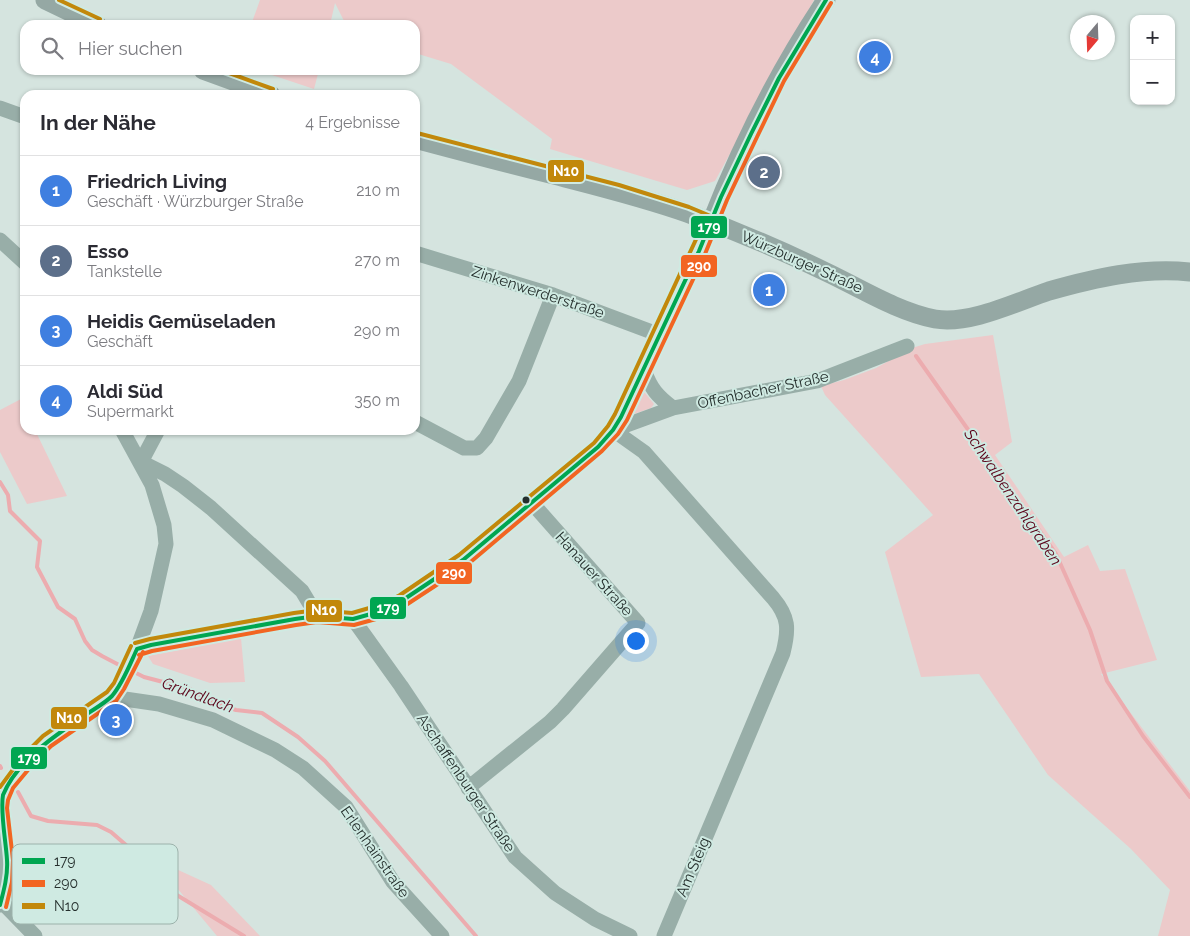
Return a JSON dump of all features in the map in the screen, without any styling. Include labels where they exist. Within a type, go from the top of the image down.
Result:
[{"type":"main road","points":[[45,0],[87,20]]},
{"type":"main road","points":[[711,223],[727,183],[779,78],[826,0]]},
{"type":"main road","points":[[217,75],[257,90]]},
{"type":"main road","name":"Würzburger Straße","points":[[420,140],[617,191],[687,213],[824,271],[906,310],[935,319],[958,319],[982,314],[1056,289],[1116,275],[1146,271],[1190,272]]},
{"type":"street","points":[[0,108],[20,115]]},
{"type":"street","points":[[617,424],[644,370],[711,223]]},
{"type":"street","points":[[0,240],[20,258]]},
{"type":"street","name":"Zinkenwerderstraße","points":[[420,255],[553,296],[660,335]]},
{"type":"street","points":[[420,425],[464,448],[477,448],[486,438],[519,381],[553,296]]},
{"type":"street","name":"Offenbacher Straße","points":[[135,653],[165,642],[317,616],[353,619],[385,610],[434,581],[463,560],[598,447],[617,424],[673,408],[817,381],[907,346]]},
{"type":"street","points":[[644,370],[650,385],[658,397],[673,408]]},
{"type":"street","name":"Am Steig","points":[[617,424],[782,608],[788,628],[783,653],[664,936]]},
{"type":"street","points":[[12,914],[1,903],[6,881],[7,860],[0,808],[8,785],[40,747],[115,692],[135,653],[151,611],[166,544],[164,525],[152,486],[141,462],[125,435]]},
{"type":"street","points":[[141,462],[155,435]]},
{"type":"street","points":[[141,462],[165,474],[205,504],[302,592],[317,616]]},
{"type":"street","points":[[152,486],[157,478],[165,474]]},
{"type":"street","name":"Hanauer Straße","points":[[468,788],[563,709],[638,623],[532,503]]},
{"type":"street","name":"Aschaffenburger Straße","points":[[353,619],[401,686],[515,857],[555,893],[595,919],[630,936]]},
{"type":"street","name":"Erlenhainstraße","points":[[115,692],[213,720],[275,750],[303,768],[346,807],[393,882],[442,936]]},
{"type":"street","points":[[23,924],[35,936]]},
{"type":"shaded area","points":[[260,0],[814,0],[715,181],[687,190],[550,149],[552,139],[451,64],[420,55],[420,20],[344,20],[335,3],[331,20],[253,20]]},
{"type":"shaded area","points":[[272,75],[318,75],[314,89]]},
{"type":"shaded area","points":[[993,335],[1012,442],[995,455],[1064,557],[1088,545],[1100,571],[1125,569],[1157,660],[1101,674],[1190,791],[1190,936],[1158,936],[1170,890],[1131,849],[1048,775],[979,674],[921,677],[885,552],[933,515],[825,395],[821,386],[876,368],[912,348],[925,344]]},
{"type":"shaded area","points":[[640,391],[645,393],[654,404],[651,408],[634,414],[631,413]]},
{"type":"shaded area","points":[[20,400],[20,435],[37,435],[67,496],[27,504],[0,452],[0,410]]},
{"type":"shaded area","points":[[241,638],[245,682],[210,683],[153,664],[148,656]]},
{"type":"shaded area","points":[[178,870],[211,885],[260,936],[217,936],[178,889]]},
{"type":"waterway","name":"Schwalbenzahlgraben","points":[[916,356],[1056,554],[1090,630],[1107,681],[1143,736],[1190,797]]},
{"type":"waterway","name":"Gründlach","points":[[0,482],[8,495],[10,511],[40,541],[37,567],[58,607],[75,619],[85,641],[92,650],[123,667]]},
{"type":"waterway","name":"Gründlach","points":[[130,670],[144,677],[190,689],[212,702],[236,710],[262,713],[298,737],[325,761],[476,936]]},
{"type":"waterway","points":[[18,792],[31,816],[48,821],[97,825],[111,832],[125,844]]},
{"type":"waterway","points":[[178,896],[244,936]]},
{"type":"transit line","name":"N10","points":[[59,0],[100,19]]},
{"type":"transit line","name":"179","points":[[137,649],[295,619],[317,616],[353,619],[385,610],[463,560],[598,447],[613,430],[621,417],[699,251],[721,197],[751,134],[779,78],[826,0]]},
{"type":"transit line","name":"290","points":[[139,655],[296,625],[317,622],[354,625],[387,616],[467,565],[602,451],[618,434],[627,420],[705,254],[727,200],[784,81],[831,3]]},
{"type":"transit line","name":"N10","points":[[235,75],[273,89]]},
{"type":"transit line","name":"N10","points":[[420,134],[619,185],[689,207],[713,217]]},
{"type":"transit line","name":"N10","points":[[135,643],[294,613],[317,610],[352,613],[383,604],[400,595],[459,555],[594,443],[608,426],[705,220]]},
{"type":"transit line","name":"N10","points":[[0,787],[23,756],[43,736],[107,692],[114,683],[131,646]]},
{"type":"transit line","name":"179","points":[[0,905],[7,866],[2,802],[9,783],[17,771],[38,750],[112,696],[123,679],[137,649]]},
{"type":"transit line","name":"290","points":[[12,851],[7,808],[13,788],[51,746],[116,701],[143,652]]},
{"type":"transit line","name":"290","points":[[6,907],[12,882]]},
{"type":"place","name":"Aldi Süd","points":[[875,57]]},
{"type":"place","name":"Esso","points":[[764,172]]},
{"type":"place","name":"Friedrich Living","points":[[769,290]]},
{"type":"place","name":"Heidis Gemüseladen","points":[[116,720]]}]
